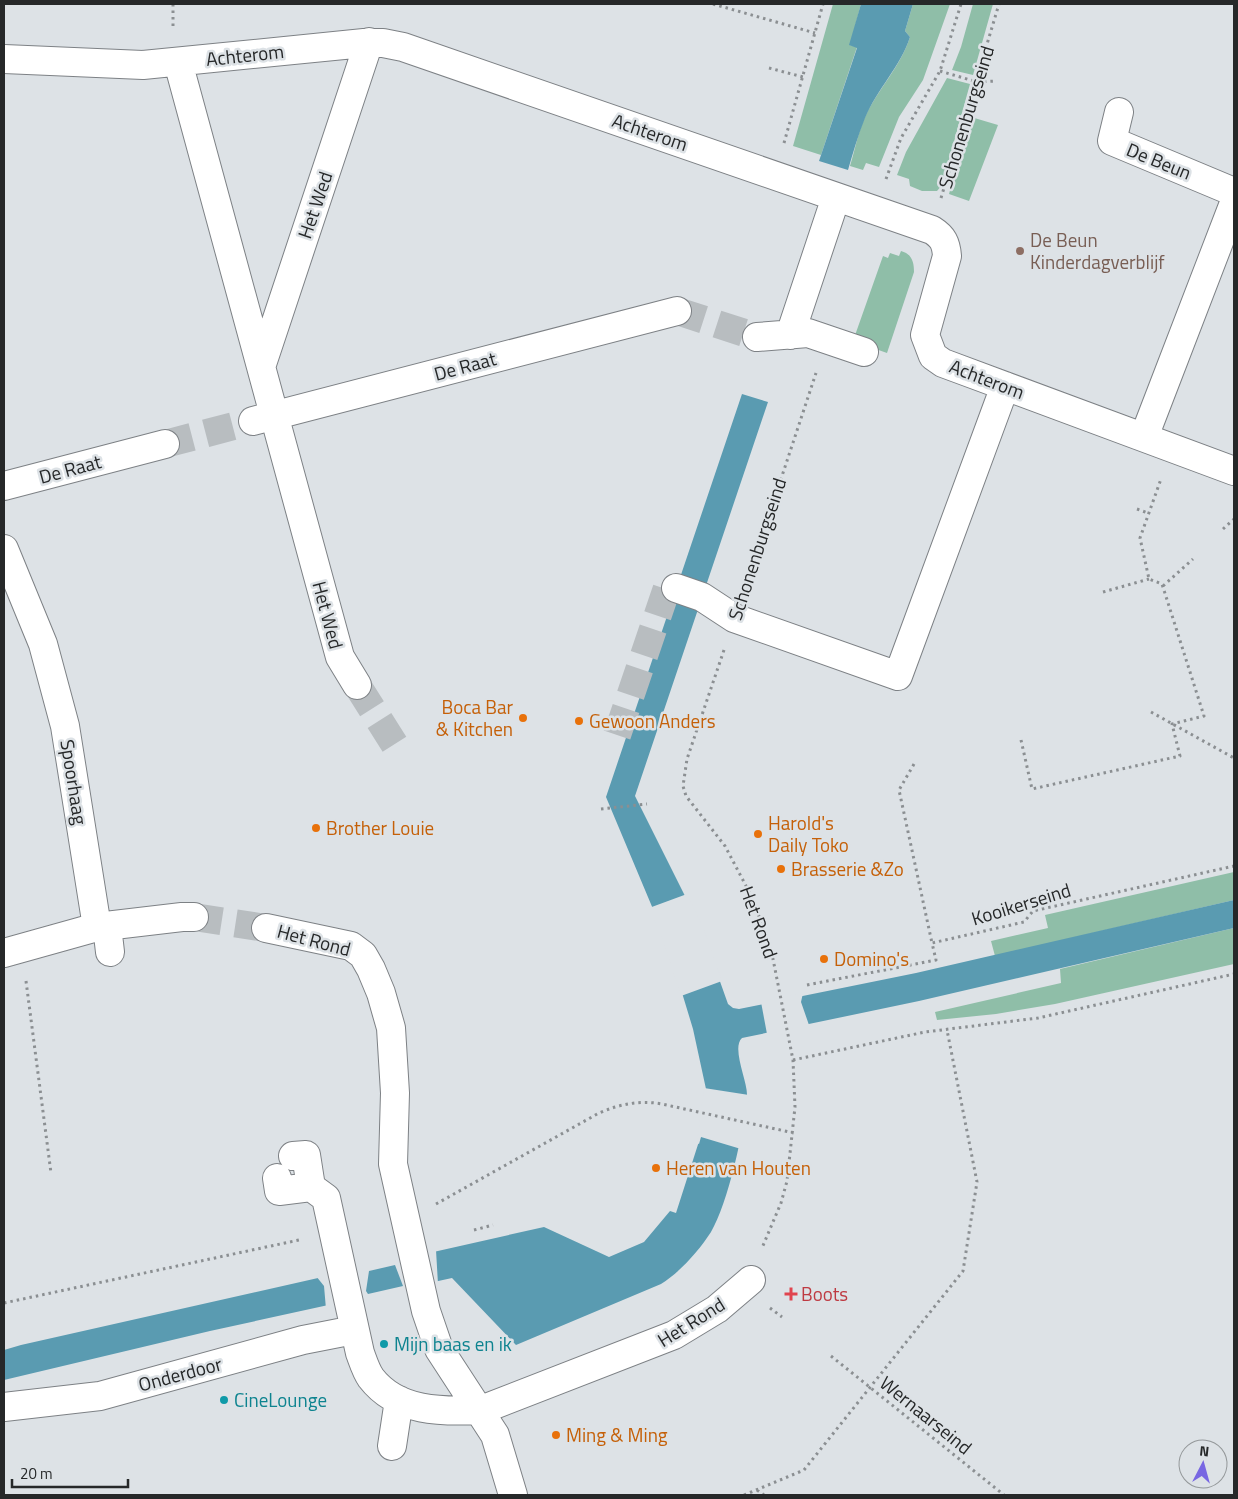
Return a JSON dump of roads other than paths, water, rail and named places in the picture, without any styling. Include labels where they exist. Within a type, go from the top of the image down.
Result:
[{"type":"street","name":"Achterom","points":[[4,59],[143,65],[369,42],[403,47],[932,230],[941,236],[946,245],[947,256],[925,335],[933,356],[943,363],[1234,471]]},
{"type":"street","name":"Het Wed","points":[[261,367],[369,42]]},
{"type":"street","name":"Het Wed","points":[[178,62],[261,367],[263,419],[340,657],[357,685]]},
{"type":"street","name":"De Beun","points":[[1119,112],[1112,141],[1234,192]]},
{"type":"street","points":[[790,335],[836,197]]},
{"type":"street","points":[[1144,437],[1234,202]]},
{"type":"street","name":"De Raat","points":[[263,419],[677,310]]},
{"type":"street","points":[[757,336],[808,334],[864,352]]},
{"type":"street","points":[[676,588],[702,597],[734,618],[898,676],[1005,386]]},
{"type":"street","name":"De Raat","points":[[4,486],[165,444]]},
{"type":"street","name":"Spoorhaag","points":[[4,549],[43,644],[65,726],[105,935]]},
{"type":"street","points":[[19,949],[105,935],[182,917],[194,917]]},
{"type":"street","name":"Het Rond","points":[[266,928],[351,946],[363,955],[371,969],[381,993],[390,1028],[395,1083],[393,1164],[421,1292],[432,1333],[439,1349],[481,1410]]},
{"type":"street","points":[[277,1178],[279,1191],[311,1187],[306,1155],[293,1156]]},
{"type":"street","name":"Het Rond","points":[[311,1187],[326,1198],[360,1353],[370,1377],[384,1391],[399,1400],[428,1410],[450,1412],[481,1410],[674,1335],[717,1309],[751,1280]]},
{"type":"street","name":"Onderdoor","points":[[4,1407],[100,1396],[303,1340],[352,1319]]},
{"type":"street","points":[[392,1446],[399,1400]]},
{"type":"street","points":[[481,1410],[495,1435],[513,1495]]},
{"type":"water","points":[[861,4],[913,4],[905,31],[910,37],[906,48],[870,107],[860,131],[848,170],[819,161],[857,48],[849,45]]},
{"type":"water","points":[[742,394],[768,402],[635,796],[701,928],[728,1004],[733,1008],[739,1009],[916,973],[1234,900],[1234,928],[919,1001],[742,1038],[738,1049],[747,1090],[743,1128],[723,1203],[711,1232],[706,1239],[682,1268],[661,1284],[516,1345],[452,1278],[210,1331],[4,1380],[4,1350],[21,1345],[544,1227],[609,1257],[644,1242],[670,1211],[676,1213],[702,1132],[706,1089],[693,1029],[666,940],[606,797]]},
{"type":"tunnel","points":[[677,311],[757,337]]},
{"type":"tunnel","points":[[165,444],[253,421]]},
{"type":"tunnel","points":[[617,735],[668,585],[676,588]]},
{"type":"tunnel","points":[[357,685],[395,745]]},
{"type":"tunnel","points":[[194,917],[266,928]]},
{"type":"place","name":"De Beun Kinderdagverblijf","points":[[1020,251]]},
{"type":"place","name":"Boca Bar & Kitchen","points":[[523,718]]},
{"type":"place","name":"Gewoon Anders","points":[[579,721]]},
{"type":"place","name":"Brother Louie","points":[[316,828]]},
{"type":"place","name":"Harold's Daily Toko","points":[[758,834]]},
{"type":"place","name":"Brasserie &Zo","points":[[781,869]]},
{"type":"place","name":"Domino's","points":[[824,959]]},
{"type":"place","name":"Heren van Houten","points":[[656,1168]]},
{"type":"place","name":"Boots","points":[[791,1294]]},
{"type":"place","name":"Mijn baas en ik","points":[[384,1344]]},
{"type":"place","name":"CineLounge","points":[[224,1400]]},
{"type":"place","name":"Ming & Ming","points":[[556,1435]]}]
